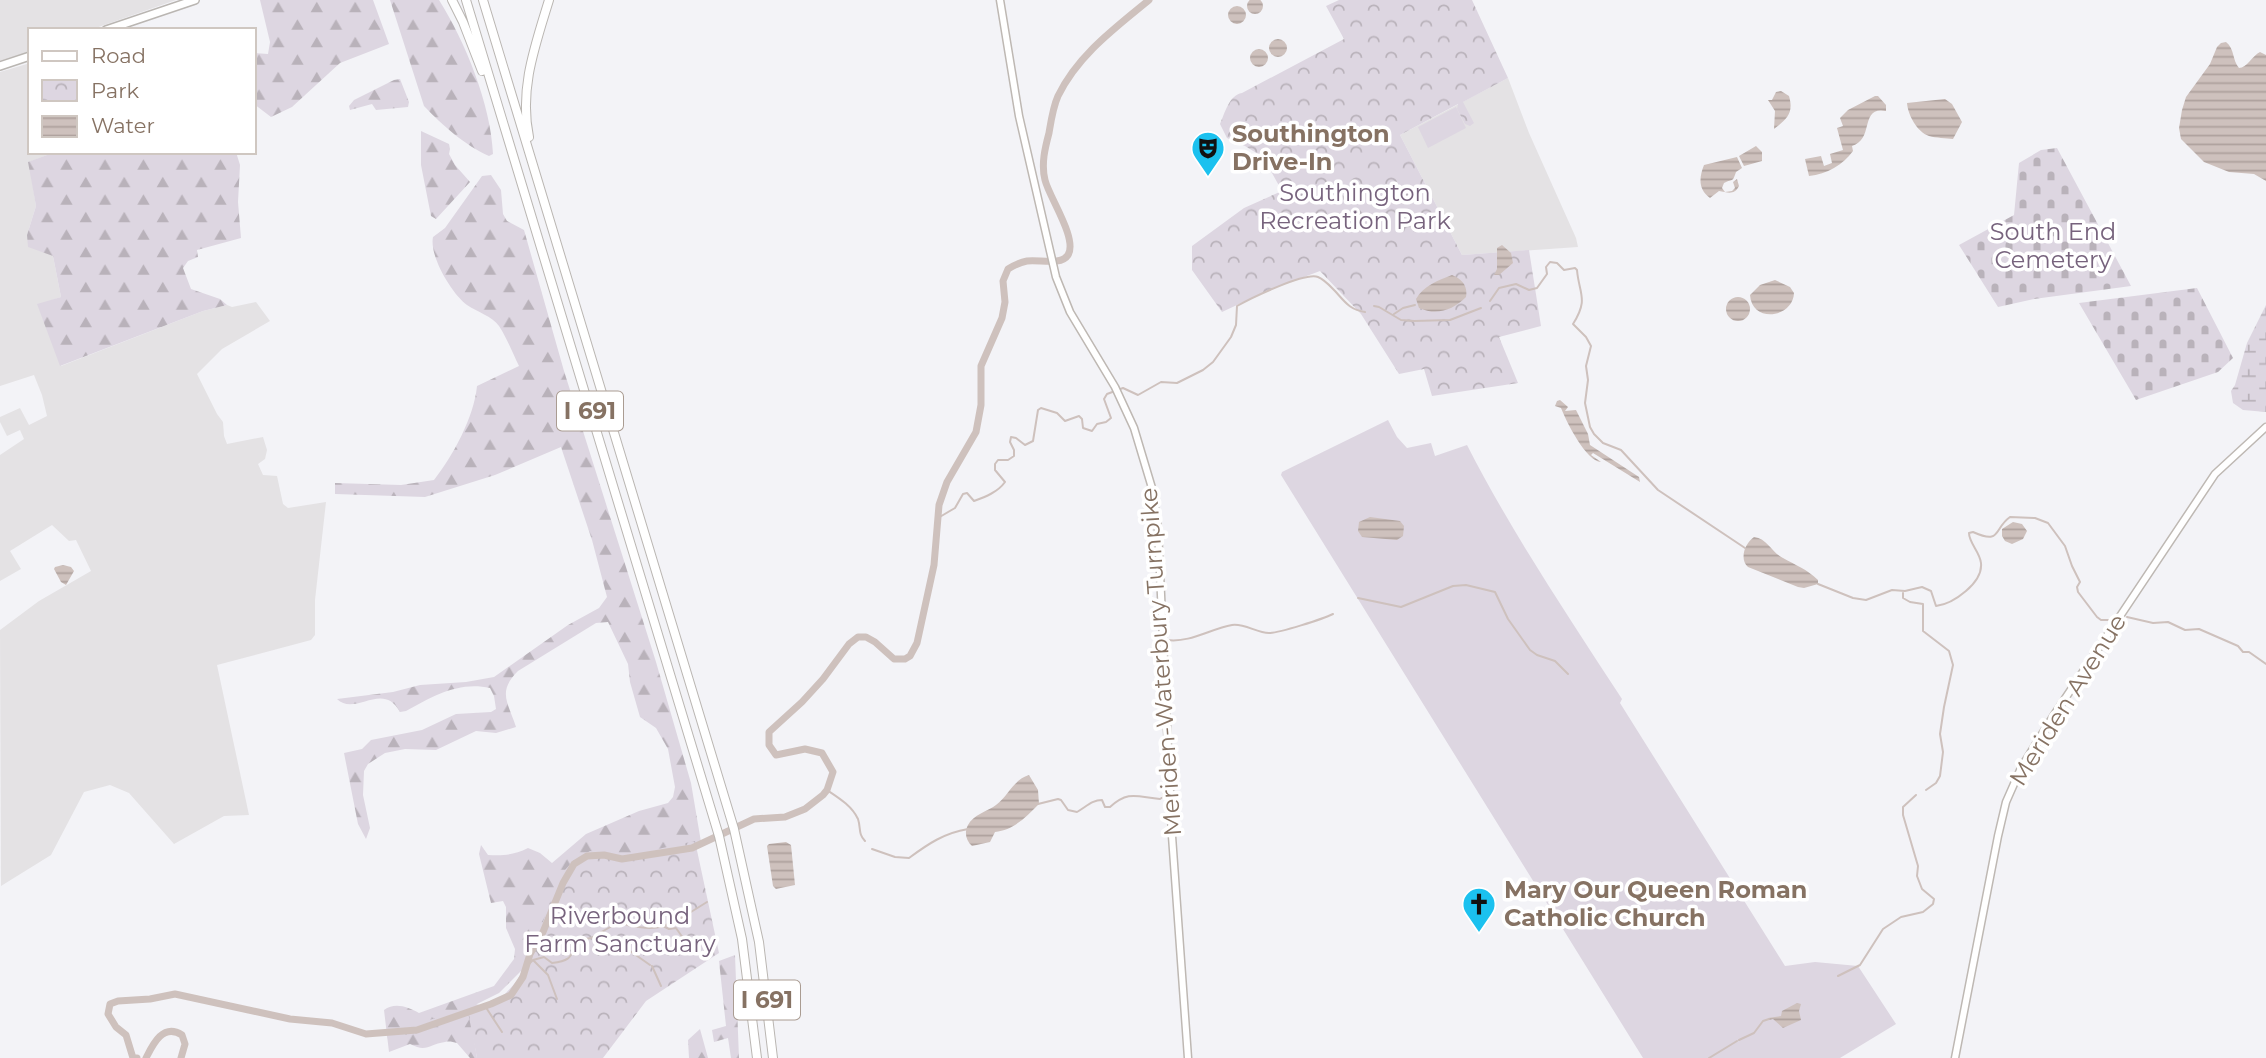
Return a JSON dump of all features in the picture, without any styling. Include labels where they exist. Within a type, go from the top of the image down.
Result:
[{"type":"highway","points":[[112,28],[195,0]]},
{"type":"highway","points":[[452,0],[469,35],[507,136]]},
{"type":"highway","name":"I 691","points":[[466,0],[715,821],[741,932],[757,1058]]},
{"type":"highway","name":"I 691","points":[[483,0],[730,814],[759,942],[774,1058]]},
{"type":"highway","points":[[540,188],[527,127],[525,97],[530,62],[549,0]]},
{"type":"highway","points":[[0,66],[28,57]]},
{"type":"main road","name":"Meriden-Waterbury Turnpike","points":[[1000,0],[1014,91],[1052,265],[1070,312],[1117,390],[1129,416],[1154,498],[1172,835],[1188,1058]]},
{"type":"main road","name":"Meriden Avenue","points":[[1955,1058],[1998,836],[2006,802],[2021,768],[2215,474],[2266,427]]},
{"type":"shaded area","points":[[0,0],[176,0],[96,28],[28,28],[28,52],[0,62]]},
{"type":"shaded area","points":[[28,64],[28,154],[50,154],[29,162],[36,206],[27,235],[53,256],[61,297],[38,305],[61,366],[203,311],[256,302],[270,321],[222,349],[197,374],[223,422],[227,444],[263,437],[267,450],[265,459],[258,464],[263,475],[277,476],[283,504],[288,508],[326,502],[315,600],[315,635],[311,640],[217,665],[249,815],[224,816],[174,844],[129,793],[110,785],[84,792],[51,855],[1,886],[0,630],[39,601],[91,571],[76,540],[69,541],[52,525],[10,551],[21,569],[0,581],[0,455],[24,439],[20,430],[7,436],[0,417],[20,408],[29,425],[47,416],[34,375],[0,386],[0,72]]},
{"type":"shaded area","points":[[1508,78],[1578,247],[1462,255],[1400,135]]},
{"type":"green space","points":[[260,0],[373,0],[389,44],[340,63],[292,107],[271,117],[256,106],[256,53],[268,54],[270,42]]},
{"type":"green space","points":[[390,0],[439,0],[458,34],[475,74],[487,115],[493,154],[489,156],[463,141],[424,106]]},
{"type":"green space","name":"Southington Recreation Park","points":[[1339,0],[1472,0],[1508,78],[1463,102],[1474,123],[1470,126],[1465,124],[1457,109],[1458,104],[1400,135],[1462,255],[1529,250],[1541,326],[1499,337],[1518,383],[1432,396],[1424,369],[1399,374],[1361,314],[1320,271],[1269,290],[1222,312],[1192,270],[1192,246],[1244,208],[1282,191],[1263,157],[1227,138],[1220,124],[1228,105],[1238,94],[1344,39],[1326,6]]},
{"type":"green space","points":[[400,79],[409,102],[408,107],[376,110],[372,104],[350,110],[349,106],[354,100]]},
{"type":"green space","points":[[1456,107],[1466,128],[1428,148],[1418,127]]},
{"type":"green space","points":[[421,131],[449,144],[449,154],[455,165],[470,182],[436,219],[431,216],[421,165]]},
{"type":"green space","name":"South End Cemetery","points":[[2057,148],[2131,286],[2034,299],[1998,307],[1959,245],[2014,215],[2019,163],[2041,150]]},
{"type":"green space","points":[[50,154],[237,154],[240,165],[238,202],[241,238],[197,250],[198,257],[188,261],[183,268],[191,289],[220,299],[227,305],[203,311],[60,366],[37,304],[61,297],[53,256],[28,247],[27,235],[36,206],[28,162]]},
{"type":"green space","points":[[491,175],[501,190],[503,214],[507,221],[524,230],[564,371],[656,662],[691,783],[701,842],[677,851],[524,968],[499,993],[469,1008],[477,1058],[470,1058],[457,1043],[449,1042],[424,1048],[410,1044],[389,1052],[384,1010],[397,1006],[419,1013],[494,986],[514,959],[515,949],[506,928],[506,907],[503,901],[491,903],[479,854],[481,845],[488,855],[508,854],[528,848],[540,853],[552,863],[586,834],[639,811],[668,803],[673,797],[675,787],[668,749],[656,728],[640,717],[628,664],[608,622],[596,623],[518,671],[512,678],[506,698],[516,727],[496,733],[476,731],[436,750],[405,749],[385,753],[368,764],[364,771],[363,795],[370,828],[366,839],[358,824],[344,753],[362,749],[371,740],[422,730],[456,714],[491,712],[496,709],[494,696],[490,688],[457,688],[400,712],[386,699],[352,704],[337,699],[393,692],[420,685],[494,677],[568,625],[599,608],[607,597],[592,540],[561,447],[495,475],[425,497],[335,494],[335,483],[401,485],[434,480],[461,436],[472,410],[477,386],[519,366],[499,326],[467,305],[455,292],[438,264],[433,245],[433,237],[445,228],[482,176]]},
{"type":"green space","points":[[2197,288],[2233,358],[2218,372],[2136,400],[2079,303]]},
{"type":"green space","points":[[2266,305],[2266,412],[2243,410],[2233,403],[2231,391],[2247,343]]},
{"type":"green space","points":[[1388,420],[1407,448],[1431,443],[1435,456],[1467,445],[1522,542],[1622,699],[1620,703],[1785,966],[1815,962],[1858,966],[1896,1024],[1840,1058],[1643,1058],[1281,475],[1282,472]]},
{"type":"green space","name":"Riverbound Farm Sanctuary","points":[[695,841],[719,953],[646,1001],[603,1058],[477,1058],[468,1012],[424,1027],[423,1034],[388,1039],[387,1036],[403,1033],[402,1028],[453,1013],[471,1003],[484,1006],[505,994],[517,981],[556,885],[573,861],[590,851],[630,855]]},
{"type":"green space","points":[[735,955],[739,1058],[731,1058],[728,1038],[714,1042],[712,1030],[726,1026],[719,961]]},
{"type":"green space","points":[[700,1029],[708,1058],[689,1058],[688,1040]]},
{"type":"water","points":[[1250,-1],[1260,-1],[1263,9],[1258,14],[1252,14],[1247,9]]},
{"type":"water","points":[[1237,6],[1243,9],[1246,15],[1243,21],[1237,24],[1231,21],[1228,15],[1231,9]]},
{"type":"water","points":[[1278,39],[1284,42],[1287,48],[1284,54],[1278,57],[1272,54],[1269,48],[1272,42]]},
{"type":"water","points":[[2226,42],[2239,68],[2260,52],[2266,55],[2266,181],[2254,174],[2229,172],[2204,162],[2181,139],[2179,128],[2186,97],[2210,64],[2217,47]]},
{"type":"water","points":[[1259,49],[1265,52],[1268,58],[1265,64],[1259,67],[1253,64],[1250,58],[1253,52]]},
{"type":"water","points":[[1781,91],[1789,96],[1790,111],[1786,119],[1774,129],[1775,111],[1768,100],[1772,100],[1776,92]]},
{"type":"water","points":[[1875,96],[1886,105],[1886,111],[1873,113],[1863,137],[1852,146],[1853,151],[1849,156],[1828,171],[1809,176],[1805,159],[1821,156],[1824,166],[1832,163],[1830,154],[1843,150],[1837,128],[1843,126],[1840,118],[1848,110]]},
{"type":"water","points":[[1945,99],[1952,104],[1962,122],[1953,139],[1932,137],[1921,131],[1911,118],[1907,103]]},
{"type":"water","points":[[1756,146],[1762,152],[1762,161],[1744,166],[1739,156]]},
{"type":"water","points":[[1737,157],[1742,168],[1732,180],[1724,183],[1722,188],[1725,192],[1719,191],[1710,198],[1703,191],[1701,174],[1704,165]]},
{"type":"water","points":[[1737,179],[1739,186],[1735,191],[1726,192],[1735,188],[1733,182]]},
{"type":"water","points":[[1502,245],[1511,253],[1513,263],[1499,275],[1494,275],[1497,269],[1497,248]]},
{"type":"water","points":[[1452,275],[1464,283],[1466,297],[1444,310],[1419,308],[1416,299],[1423,290]]},
{"type":"water","points":[[1775,280],[1790,287],[1794,293],[1792,301],[1780,312],[1765,314],[1752,304],[1750,295],[1760,285]]},
{"type":"water","points":[[1738,297],[1747,300],[1750,309],[1747,318],[1738,321],[1729,318],[1726,309],[1729,300]]},
{"type":"water","points":[[1560,400],[1568,407],[1565,411],[1576,410],[1588,434],[1590,445],[1639,477],[1640,482],[1593,453],[1591,455],[1601,462],[1589,455],[1572,431],[1561,408],[1555,406]]},
{"type":"water","points":[[1370,517],[1400,521],[1404,526],[1403,536],[1397,540],[1362,537],[1358,531],[1359,522]]},
{"type":"water","points":[[2013,522],[2022,524],[2027,531],[2023,539],[2012,544],[2005,541],[2002,529]]},
{"type":"water","points":[[1754,537],[1763,540],[1779,555],[1810,573],[1818,580],[1818,584],[1798,587],[1748,567],[1744,560],[1744,551]]},
{"type":"water","points":[[63,565],[74,571],[66,585],[61,582],[54,569]]},
{"type":"water","points":[[1029,775],[1038,790],[1039,804],[1014,826],[995,832],[990,842],[972,846],[966,834],[970,822],[996,805],[1019,780]]},
{"type":"water","points":[[786,842],[791,845],[795,885],[776,889],[773,886],[767,846]]},
{"type":"water","points":[[1797,1003],[1801,1004],[1801,1020],[1783,1028],[1773,1019],[1769,1020],[1768,1018],[1781,1016],[1782,1011]]},
{"type":"waterway","points":[[137,1058],[133,1058],[126,1035],[116,1027],[108,1014],[110,1004],[175,994],[290,1019],[332,1023],[366,1034],[417,1030],[491,1004],[511,995],[523,977],[530,954],[574,864],[587,856],[604,855],[622,859],[692,848],[754,819],[785,817],[805,809],[823,795],[833,772],[822,753],[805,749],[776,755],[769,745],[769,732],[802,702],[849,644],[858,637],[866,637],[875,642],[894,659],[910,656],[917,643],[934,565],[939,505],[947,482],[976,432],[981,405],[981,366],[1002,318],[1005,302],[1003,281],[1008,269],[1015,265],[1027,261],[1060,260],[1068,255],[1070,248],[1066,229],[1044,174],[1043,162],[1056,100],[1066,81],[1087,55],[1149,0]]},
{"type":"waterway","points":[[1490,301],[1499,288],[1516,284],[1529,290],[1537,288],[1547,274],[1546,267],[1550,262],[1557,263],[1564,270],[1575,268],[1582,302],[1573,324],[1591,346],[1586,366],[1588,380],[1585,403],[1594,434],[1603,443],[1621,450],[1658,490],[1745,548]]},
{"type":"waterway","points":[[938,518],[955,508],[963,494],[967,493],[974,501],[1002,486],[1005,482],[995,470],[995,464],[998,460],[1008,460],[1014,456],[1011,437],[1025,445],[1033,441],[1038,410],[1041,408],[1057,413],[1065,421],[1079,416],[1083,428],[1092,431],[1097,424],[1111,418],[1104,399],[1107,394],[1123,388],[1138,395],[1161,382],[1177,383],[1213,362],[1231,337],[1236,325],[1237,306],[1254,297],[1311,276],[1327,283],[1348,305],[1365,312]]},
{"type":"waterway","points":[[1394,314],[1415,305]]},
{"type":"waterway","points":[[1374,306],[1401,320],[1414,321],[1450,320],[1481,308]]},
{"type":"waterway","points":[[1818,584],[1853,598],[1866,600],[1892,590],[1905,591],[1922,587],[1931,591],[1936,606],[1943,604],[1966,591],[1980,571],[1980,559],[1969,533],[1989,537],[1996,534],[2010,517],[2035,518],[2048,523],[2065,546],[2080,582],[2078,592],[2097,617],[2108,620]]},
{"type":"waterway","points":[[1358,598],[1401,607],[1453,586],[1466,585],[1495,592],[1508,619],[1530,650],[1555,661],[1568,674]]},
{"type":"waterway","points":[[1903,593],[1903,598],[1910,602],[1923,604],[1923,631],[1949,651],[1953,665],[1940,734],[1943,752],[1940,776],[1936,783],[1926,790]]},
{"type":"waterway","points":[[1167,640],[1192,638],[1232,625],[1241,625],[1264,633],[1274,632],[1333,614]]},
{"type":"waterway","points":[[2127,617],[2153,623],[2168,622],[2185,630],[2199,629],[2238,646],[2243,652],[2249,652],[2266,664]]},
{"type":"waterway","points":[[1158,642],[1161,714]]},
{"type":"waterway","points":[[1038,804],[1058,799],[1068,810],[1077,812],[1098,800],[1102,800],[1105,807],[1110,807],[1128,796],[1160,799],[1163,797],[1164,787]]},
{"type":"waterway","points":[[827,790],[852,810],[865,841]]},
{"type":"waterway","points":[[1838,976],[1860,965],[1883,929],[1901,917],[1923,912],[1933,904],[1934,899],[1922,889],[1917,876],[1918,866],[1903,815],[1903,807],[1916,795]]},
{"type":"waterway","points":[[872,849],[895,857],[909,858],[951,833],[968,829]]},
{"type":"waterway","points":[[663,926],[707,902]]},
{"type":"waterway","points":[[526,967],[533,960],[544,957],[552,963],[565,960],[579,940],[591,938],[619,922],[641,927],[676,928],[683,938]]},
{"type":"waterway","points":[[603,932],[650,965]]},
{"type":"waterway","points":[[533,960],[548,975],[557,999]]},
{"type":"waterway","points":[[652,966],[661,986]]},
{"type":"waterway","points":[[485,1006],[502,1032]]},
{"type":"waterway","points":[[1739,1040],[1754,1033],[1763,1021],[1769,1019]]},
{"type":"waterway","points":[[146,1058],[160,1037],[169,1032],[182,1035],[185,1044],[181,1058]]},
{"type":"waterway","points":[[1709,1058],[1737,1041]]},
{"type":"place","name":"Southington Drive-In","points":[[1208,178]]},
{"type":"place","name":"Mary Our Queen Roman Catholic Church","points":[[1479,934]]}]
